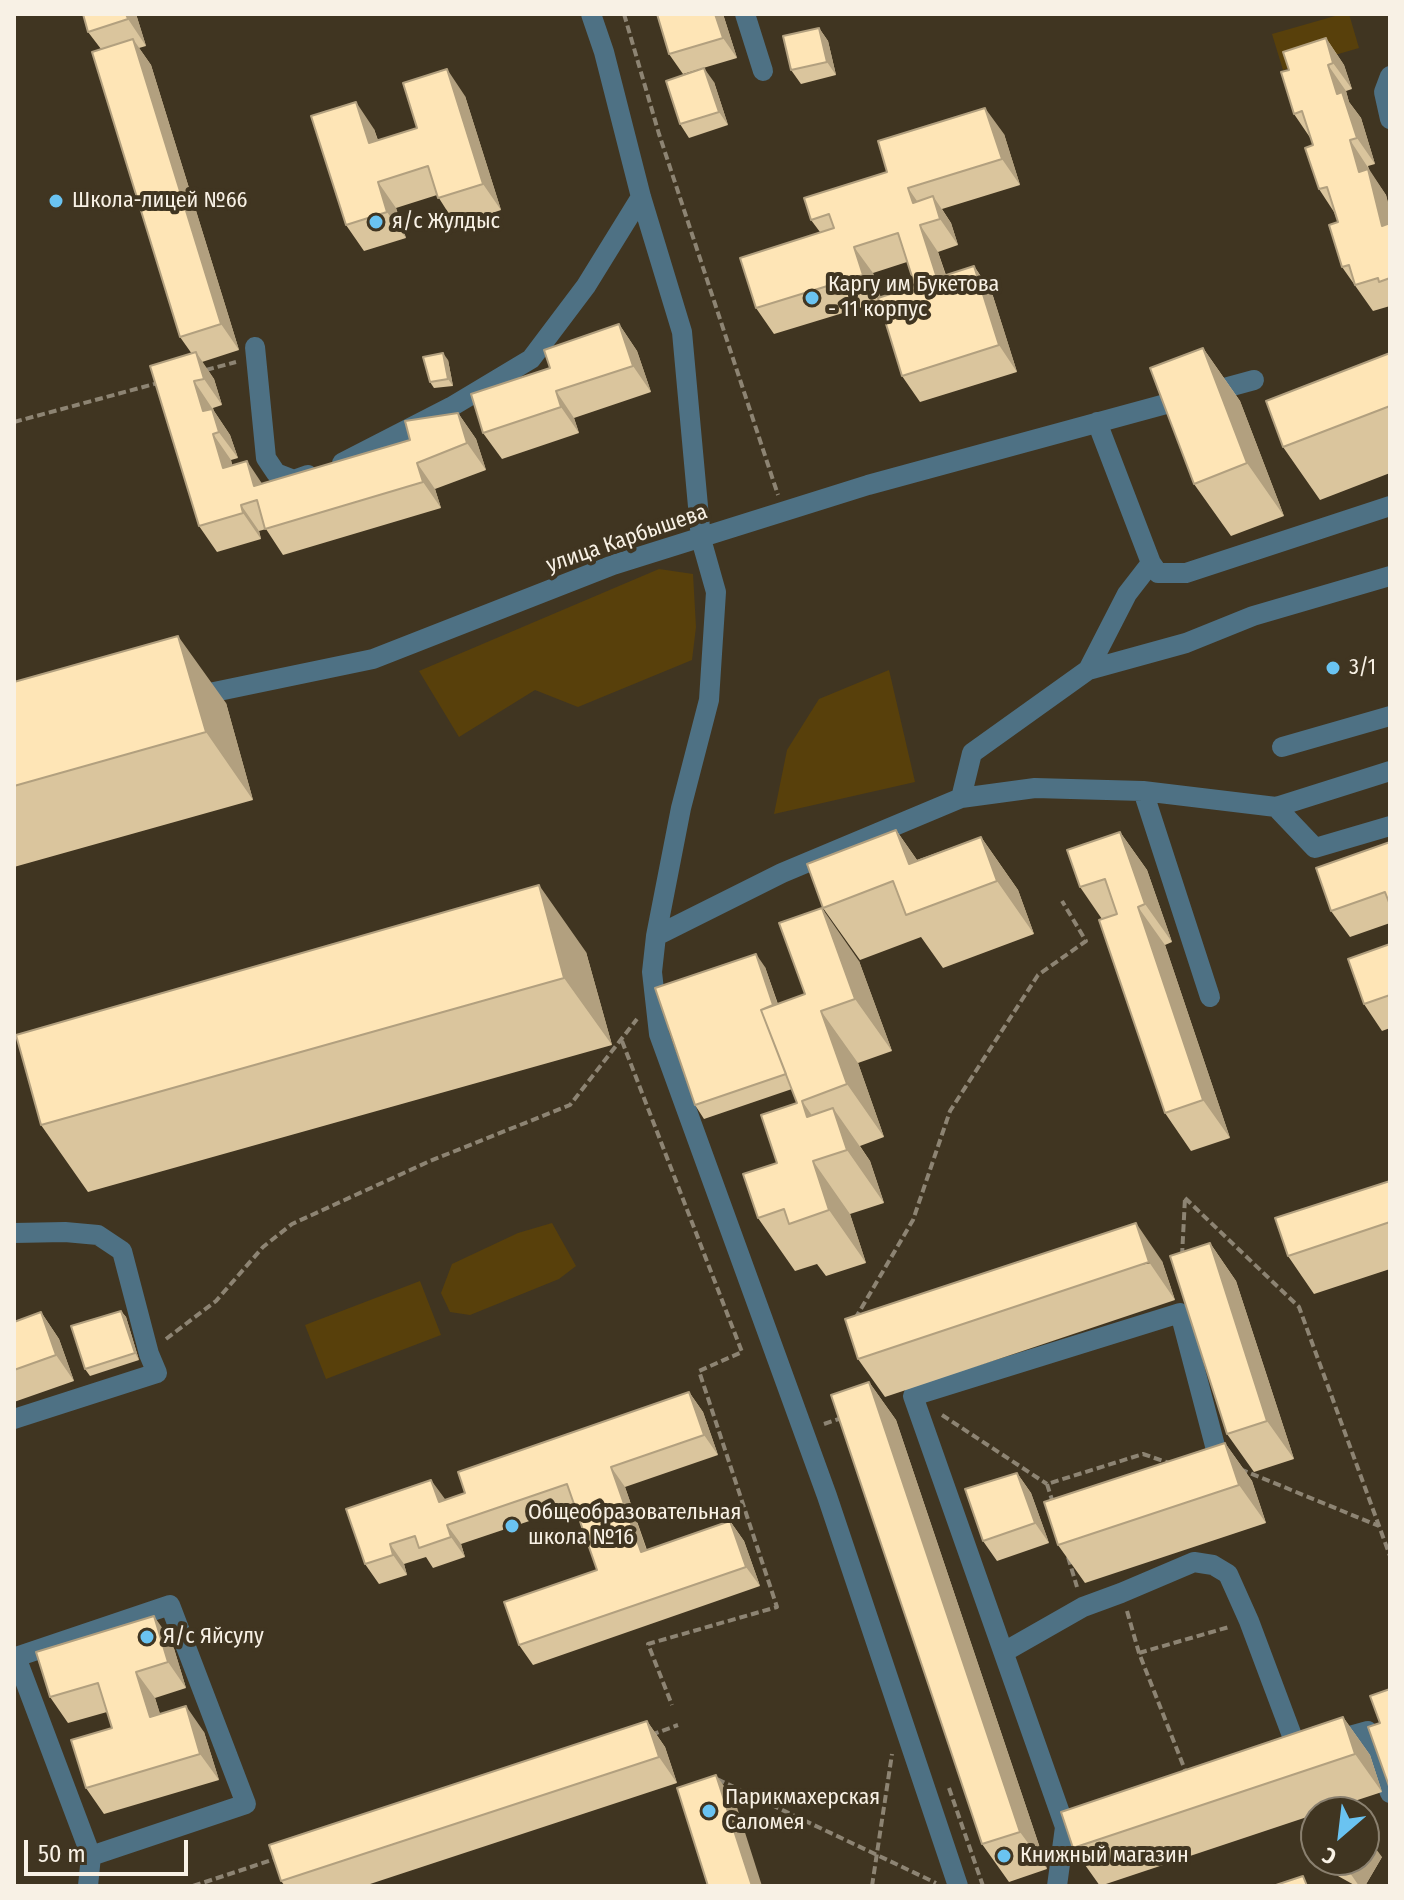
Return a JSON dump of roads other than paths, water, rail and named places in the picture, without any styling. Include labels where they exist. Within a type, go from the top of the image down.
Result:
[{"type":"street","points":[[591,14],[682,332],[701,539],[716,592],[709,700],[681,808],[656,936],[652,972],[659,1034],[827,1496],[958,1886]]},
{"type":"street","points":[[745,14],[763,71]]},
{"type":"street","points":[[1390,76],[1384,92],[1390,119]]},
{"type":"street","points":[[256,352],[266,458],[276,473],[294,480],[356,458],[531,359],[586,286],[641,197]]},
{"type":"street","name":"улица Карбышева","points":[[164,702],[373,659],[613,565],[868,485],[1254,380]]},
{"type":"street","points":[[1097,422],[1151,563],[1158,573],[1186,573],[1390,506]]},
{"type":"street","points":[[1088,670],[1127,594],[1151,563]]},
{"type":"street","points":[[961,798],[972,753],[1088,670],[1186,643],[1253,616],[1390,576]]},
{"type":"street","points":[[1282,747],[1390,716]]},
{"type":"street","points":[[656,936],[782,873],[961,798],[1035,788],[1143,791],[1276,807],[1390,771]]},
{"type":"street","points":[[1143,791],[1210,997]]},
{"type":"street","points":[[1276,807],[1315,848],[1390,826]]},
{"type":"street","points":[[14,1233],[98,1235],[122,1251],[149,1354],[157,1373],[14,1419]]},
{"type":"street","points":[[1057,1886],[1072,1824],[1004,1652],[913,1396],[1180,1313],[1219,1461]]},
{"type":"street","points":[[1004,1652],[1083,1607],[1194,1562],[1213,1565],[1228,1574],[1249,1621],[1291,1751],[1368,1731],[1390,1793]]},
{"type":"street","points":[[88,1886],[91,1856],[16,1657],[170,1605],[246,1804],[91,1856]]},
{"type":"place","name":"Школа-лицей №66","points":[[56,201]]},
{"type":"place","name":"я/c Жулдыс","points":[[376,222]]},
{"type":"place","name":"Каргу им Букетова - 11 корпус","points":[[812,298]]},
{"type":"place","name":"3/1","points":[[1333,668]]},
{"type":"place","name":"Общеобразовательная школа №16","points":[[512,1526]]},
{"type":"place","name":"Я/c Яйсулу","points":[[147,1637]]},
{"type":"place","name":"Парикмахерская Саломея","points":[[709,1811]]},
{"type":"place","name":"Книжный магазин","points":[[1004,1856]]}]
